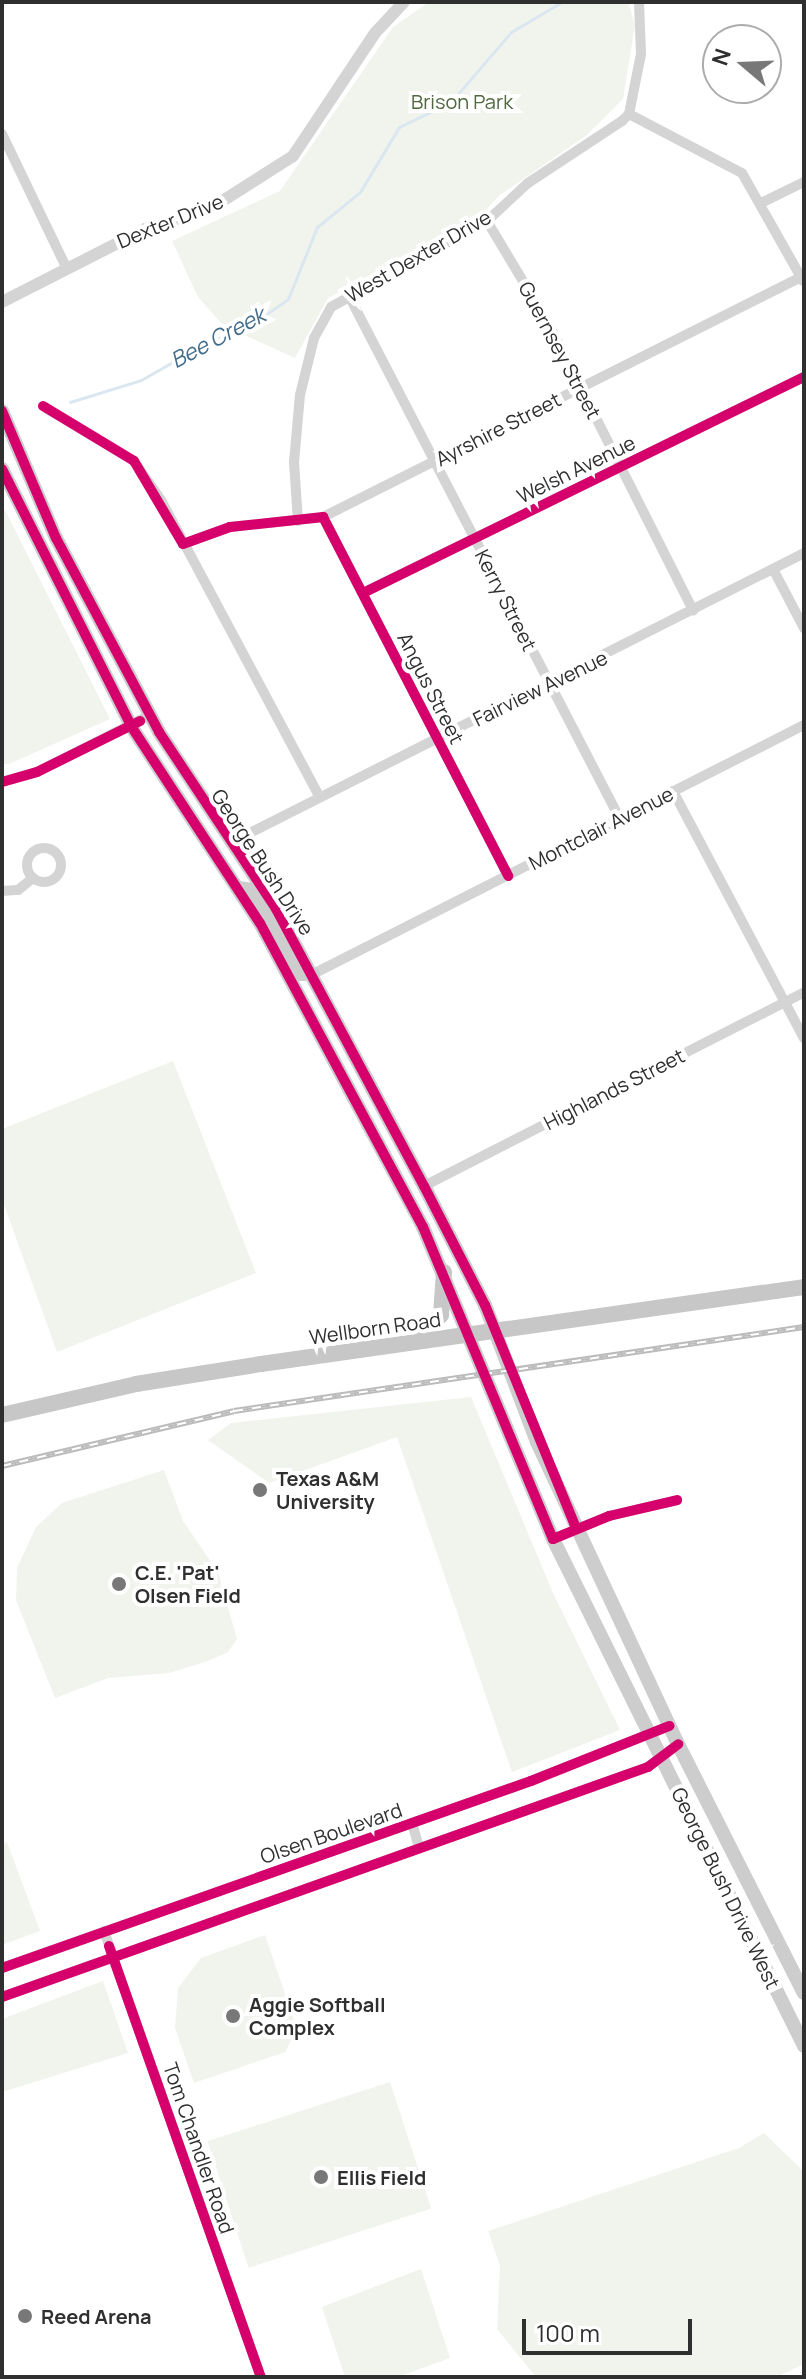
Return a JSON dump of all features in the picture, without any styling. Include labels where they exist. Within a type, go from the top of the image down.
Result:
[{"type":"main road","name":"George Bush Drive","points":[[2,411],[56,538],[150,715],[313,974],[424,1186],[495,1333]]},
{"type":"main road","name":"George Bush Drive","points":[[2,469],[131,726],[239,888],[444,1272],[468,1336]]},
{"type":"main road","points":[[239,888],[252,890],[299,971],[313,974]]},
{"type":"main road","points":[[414,1342],[441,1315],[444,1272]]},
{"type":"main road","name":"Wellborn Road","points":[[2,1415],[136,1384],[804,1287]]},
{"type":"main road","name":"George Bush Drive West","points":[[495,1333],[576,1528],[669,1726],[804,1993]]},
{"type":"main road","name":"George Bush Drive West","points":[[468,1336],[553,1539],[804,2046]]},
{"type":"street","name":"Dexter Drive","points":[[2,302],[65,265],[145,229],[213,207],[293,156],[375,33],[404,2]]},
{"type":"street","points":[[639,2],[643,34],[629,114],[742,173],[802,280]]},
{"type":"street","name":"West Dexter Drive","points":[[298,521],[294,462],[306,362],[331,307],[487,221],[528,183],[629,114]]},
{"type":"street","points":[[2,134],[65,265]]},
{"type":"street","points":[[761,203],[804,182]]},
{"type":"street","name":"Guernsey Street","points":[[487,221],[580,388],[693,610]]},
{"type":"street","name":"Ayrshire Street","points":[[183,544],[230,527],[323,517],[802,280]]},
{"type":"street","name":"Kerry Street","points":[[349,296],[620,819]]},
{"type":"street","name":"Welsh Avenue","points":[[363,593],[804,377]]},
{"type":"street","points":[[134,461],[183,544],[319,796]]},
{"type":"street","name":"Angus Street","points":[[323,517],[508,876]]},
{"type":"street","name":"Fairview Avenue","points":[[232,842],[319,796],[550,685],[804,553]]},
{"type":"street","points":[[773,569],[804,628]]},
{"type":"street","points":[[2,782],[37,772],[150,715]]},
{"type":"street","name":"Montclair Avenue","points":[[313,974],[804,725]]},
{"type":"street","points":[[673,791],[804,1038]]},
{"type":"street","points":[[2,891],[18,890],[33,878]]},
{"type":"street","name":"Highlands Street","points":[[424,1186],[804,992]]},
{"type":"street","points":[[553,1539],[576,1528],[646,1505],[677,1500]]},
{"type":"street","name":"Olsen Boulevard","points":[[2,1968],[412,1823],[669,1726]]},
{"type":"street","points":[[2,1997],[662,1760],[678,1744]]},
{"type":"street","points":[[412,1823],[419,1847]]},
{"type":"street","name":"Tom Chandler Road","points":[[104,1931],[261,2377]]},
{"type":"green space","name":"Brison Park","points":[[429,2],[628,2],[635,25],[623,99],[587,135],[500,195],[484,212],[328,298],[295,358],[223,325],[198,297],[172,241],[280,191],[393,27]]},
{"type":"green space","points":[[2,504],[110,719],[9,764],[2,764]]},
{"type":"green space","points":[[173,1061],[256,1273],[57,1352],[2,1199],[2,1129]]},
{"type":"green space","points":[[471,1397],[553,1593],[620,1730],[512,1772],[397,1437],[269,1483],[208,1440],[231,1423]]},
{"type":"green space","name":"C.E. 'Pat' Olsen Field","points":[[164,1470],[183,1521],[218,1572],[237,1639],[228,1652],[208,1661],[169,1673],[108,1678],[55,1698],[16,1600],[17,1568],[36,1527],[62,1503]]},
{"type":"green space","points":[[7,1842],[40,1931],[2,1945],[2,1844]]},
{"type":"green space","name":"Aggie Softball Complex","points":[[265,1935],[297,2029],[285,2052],[194,2083],[175,2028],[178,1988],[201,1958]]},
{"type":"green space","points":[[103,1981],[128,2053],[2,2092],[2,2019]]},
{"type":"green space","name":"Ellis Field","points":[[390,2082],[431,2208],[248,2268],[207,2141]]},
{"type":"green space","points":[[764,2133],[804,2172],[802,2365],[776,2377],[536,2377],[497,2329],[500,2266],[488,2231],[739,2148]]},
{"type":"green space","points":[[421,2269],[450,2358],[398,2377],[345,2377],[322,2307]]},
{"type":"waterway","name":"Bee Creek","points":[[70,402],[141,380],[208,342],[247,328],[288,299],[317,227],[360,192],[399,127],[451,102],[511,32],[562,2]]},
{"type":"railway","points":[[2,1466],[234,1411],[804,1327]]},
{"type":"cycle path","points":[[363,593],[804,377]]},
{"type":"cycle path","points":[[43,406],[134,461],[183,544],[230,527],[323,517],[508,876]]},
{"type":"cycle path","points":[[2,411],[56,538],[159,732],[276,909],[424,1186],[485,1305],[576,1528]]},
{"type":"cycle path","points":[[2,469],[131,726],[260,923],[423,1227],[553,1539],[609,1516],[677,1500]]},
{"type":"cycle path","points":[[2,782],[37,772],[140,721]]},
{"type":"cycle path","points":[[2,1968],[531,1781],[669,1726]]},
{"type":"cycle path","points":[[2,1997],[648,1767],[678,1744]]},
{"type":"cycle path","points":[[109,1946],[261,2377]]},
{"type":"place","name":"Texas A&M University","points":[[260,1490]]},
{"type":"place","name":"C.E. 'Pat' Olsen Field","points":[[119,1584]]},
{"type":"place","name":"Aggie Softball Complex","points":[[233,2016]]},
{"type":"place","name":"Ellis Field","points":[[321,2177]]},
{"type":"place","name":"Reed Arena","points":[[25,2316]]}]
